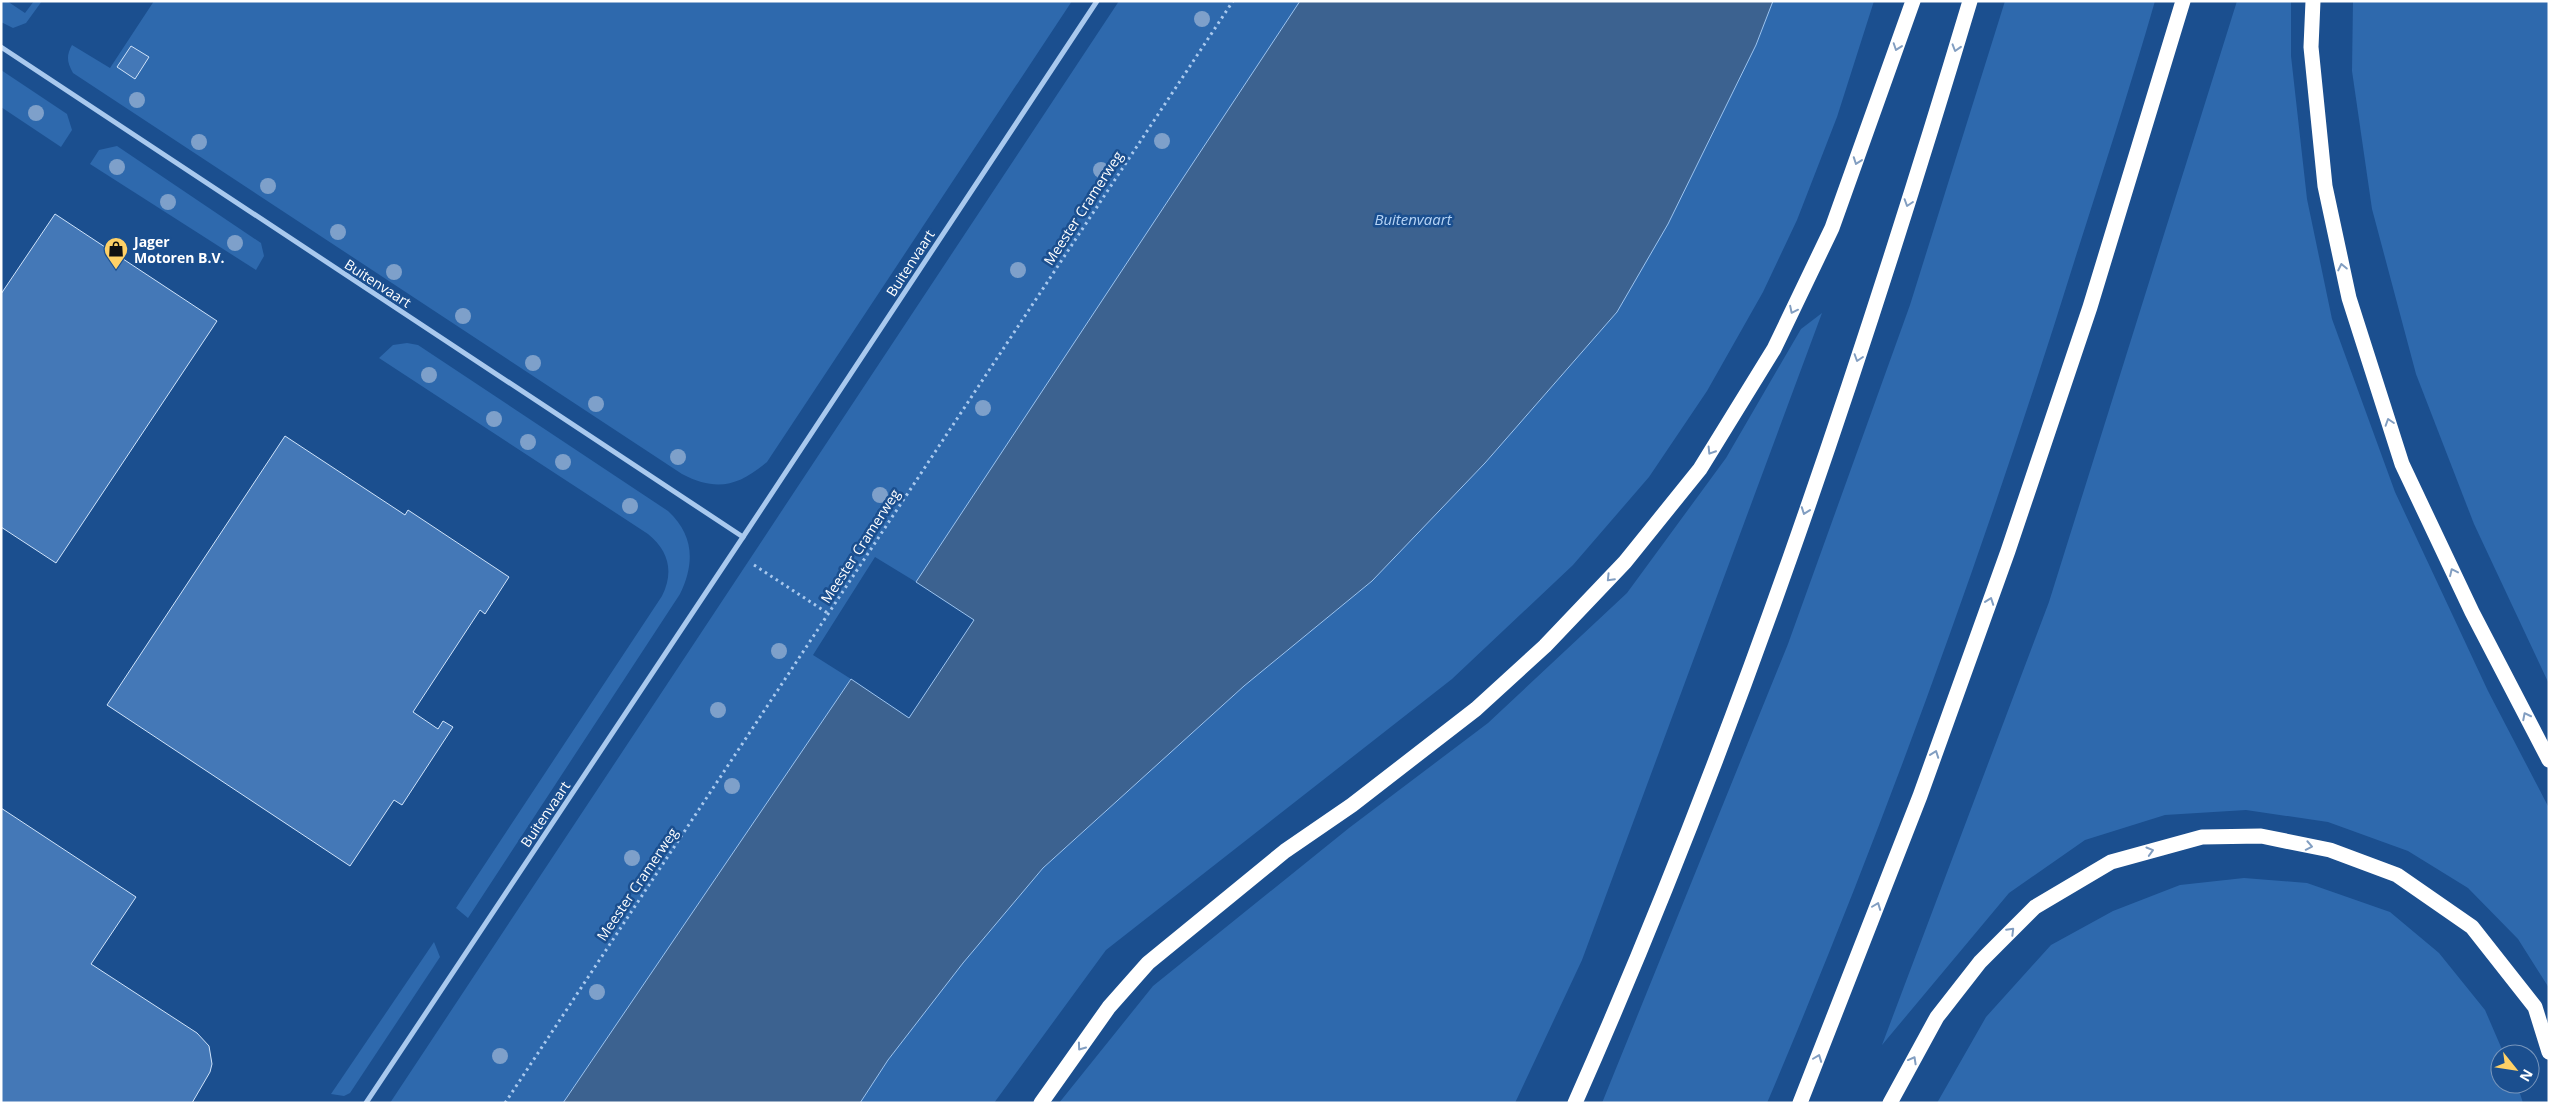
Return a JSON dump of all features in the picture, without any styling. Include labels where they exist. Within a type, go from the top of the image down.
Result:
[{"type":"highway","points":[[1041,1103],[1109,1007],[1148,963],[1285,851],[1352,805],[1476,709],[1545,646],[1625,562],[1700,469],[1774,349],[1832,228],[1914,1]]},
{"type":"highway","points":[[1575,1103],[1667,882],[1751,663],[1840,411],[1921,165],[1970,1]]},
{"type":"highway","points":[[1800,1103],[1920,796],[2008,551],[2090,307],[2183,1]]},
{"type":"highway","points":[[2313,1],[2310,47],[2325,186],[2349,298],[2402,464],[2472,612],[2549,760]]},
{"type":"highway","points":[[1890,1103],[1937,1017],[1980,962],[2035,907],[2111,862],[2202,837],[2261,836],[2330,850],[2398,875],[2472,927],[2535,1007],[2549,1052]]},
{"type":"street","name":"Buitenvaart","points":[[366,1103],[743,538],[1096,1]]},
{"type":"street","name":"Buitenvaart","points":[[1,47],[743,538]]},
{"type":"path","name":"Meester Cramerweg","points":[[505,1103],[1233,1]]},
{"type":"path","points":[[734,551],[829,614]]},
{"type":"shaded area","points":[[1,1],[7,1],[25,13],[34,1],[42,1],[26,23],[13,28],[1,22]]},
{"type":"shaded area","points":[[154,1],[1072,1],[767,462],[737,481],[717,484],[695,480],[682,474],[73,73],[68,59],[72,45],[110,68]]},
{"type":"shaded area","points":[[1119,1],[1300,1],[916,582],[875,557],[813,655],[851,679],[563,1103],[390,1103]]},
{"type":"shaded area","points":[[1773,1],[1874,1],[1837,117],[1797,220],[1763,292],[1707,391],[1649,477],[1573,565],[1452,679],[1106,950],[994,1103],[860,1103],[888,1060],[963,963],[1043,868],[1244,686],[1372,581],[1485,463],[1617,312],[1756,45]]},
{"type":"shaded area","points":[[2005,1],[2155,1],[2116,131],[2041,366],[1932,685],[1852,895],[1767,1103],[1602,1103],[1788,644],[1910,305]]},
{"type":"shaded area","points":[[2237,1],[2291,1],[2291,56],[2307,199],[2332,319],[2395,492],[2488,691],[2549,808],[2549,988],[2518,939],[2468,888],[2408,851],[2328,822],[2246,810],[2165,815],[2085,840],[2009,893],[1882,1045],[2049,602]]},
{"type":"shaded area","points":[[2353,1],[2549,1],[2549,684],[2474,524],[2416,374],[2372,209],[2352,71]]},
{"type":"shaded area","points":[[1,70],[67,114],[72,130],[61,147],[1,107]]},
{"type":"shaded area","points":[[117,146],[261,243],[264,256],[256,270],[90,164],[99,150]]},
{"type":"shaded area","points":[[1822,313],[1582,960],[1515,1103],[1059,1103],[1153,986],[1349,828],[1488,723],[1627,593],[1726,458],[1801,329]]},
{"type":"shaded area","points":[[407,343],[418,345],[668,511],[683,530],[689,550],[688,571],[680,594],[468,918],[456,908],[662,596],[668,579],[668,570],[661,547],[648,534],[379,358],[393,345]]},
{"type":"shaded area","points":[[2244,878],[2307,883],[2390,912],[2439,953],[2485,1010],[2500,1044],[2490,1044],[2490,1094],[2520,1094],[2523,1103],[1937,1103],[1986,1017],[2051,945],[2113,911],[2180,885]]},
{"type":"shaded area","points":[[434,942],[440,957],[350,1093],[344,1096],[331,1094]]},
{"type":"water","name":"Buitenvaart","points":[[1300,1],[1773,1],[1756,45],[1668,224],[1617,312],[1485,463],[1372,581],[1244,686],[1043,868],[963,963],[888,1060],[860,1103],[563,1103],[851,679],[909,718],[974,620],[916,582]]},
{"type":"building","points":[[131,46],[149,57],[135,79],[117,67]]},
{"type":"building","points":[[55,214],[217,321],[56,563],[1,527],[1,294]]},
{"type":"building","points":[[285,436],[405,515],[408,510],[509,577],[485,614],[480,610],[413,712],[438,729],[443,721],[453,727],[402,805],[394,800],[350,866],[107,705]]},
{"type":"building","points":[[1,808],[136,897],[91,964],[197,1033],[209,1046],[212,1064],[210,1072],[192,1103],[1,1103]]},
{"type":"place","name":"Jager Motoren B.V.","points":[[116,270]]}]
